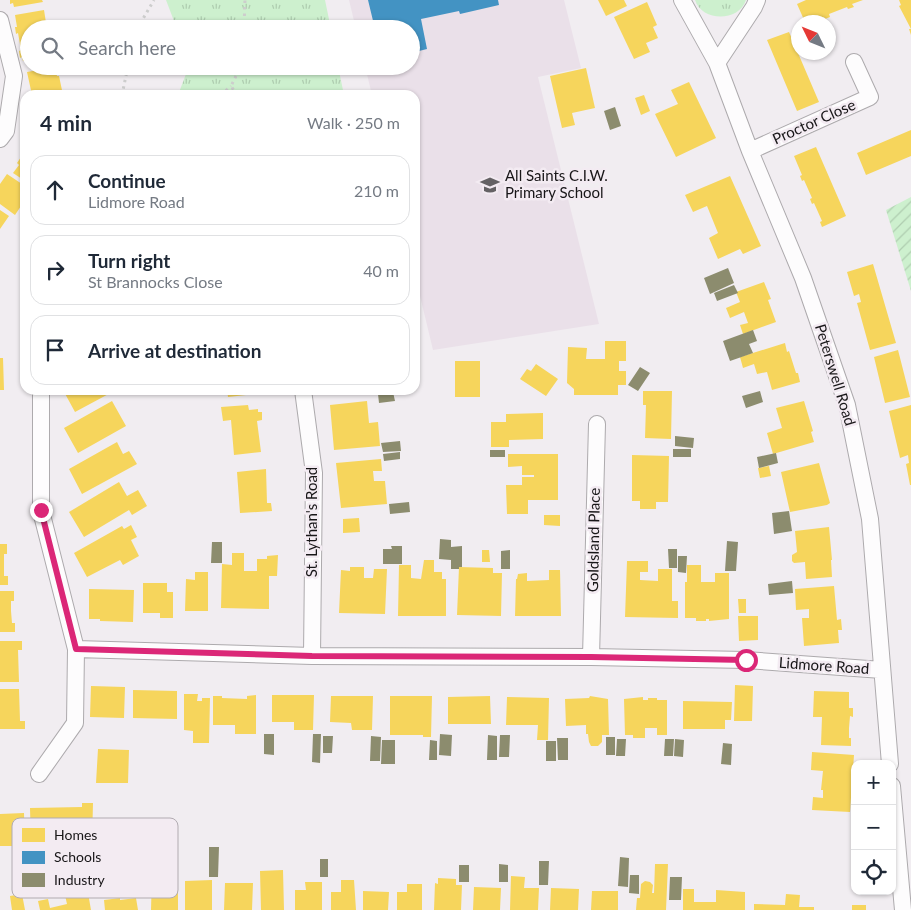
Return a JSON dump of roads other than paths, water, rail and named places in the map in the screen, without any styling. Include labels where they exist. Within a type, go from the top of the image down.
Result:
[{"type":"street","name":"Peterswell Road","points":[[682,0],[717,63],[750,151],[803,278],[847,405],[870,519],[890,760]]},
{"type":"street","points":[[717,63],[754,7],[756,0]]},
{"type":"street","points":[[0,20],[14,76],[6,131],[0,139]]},
{"type":"street","name":"Proctor Close","points":[[750,151],[870,97],[854,62]]},
{"type":"street","points":[[39,774],[75,722],[76,649],[41,510],[41,395]]},
{"type":"street","name":"St. Lythan's Road","points":[[303,395],[314,473],[312,656]]},
{"type":"street","name":"Goldsland Place","points":[[591,657],[596,424]]},
{"type":"street","name":"Lidmore Road","points":[[76,649],[312,656],[591,657],[746,660],[882,670]]},
{"type":"street","points":[[894,805],[903,910]]},
{"type":"place","name":"All Saints C.I.W. Primary School","points":[[490,185]]}]
